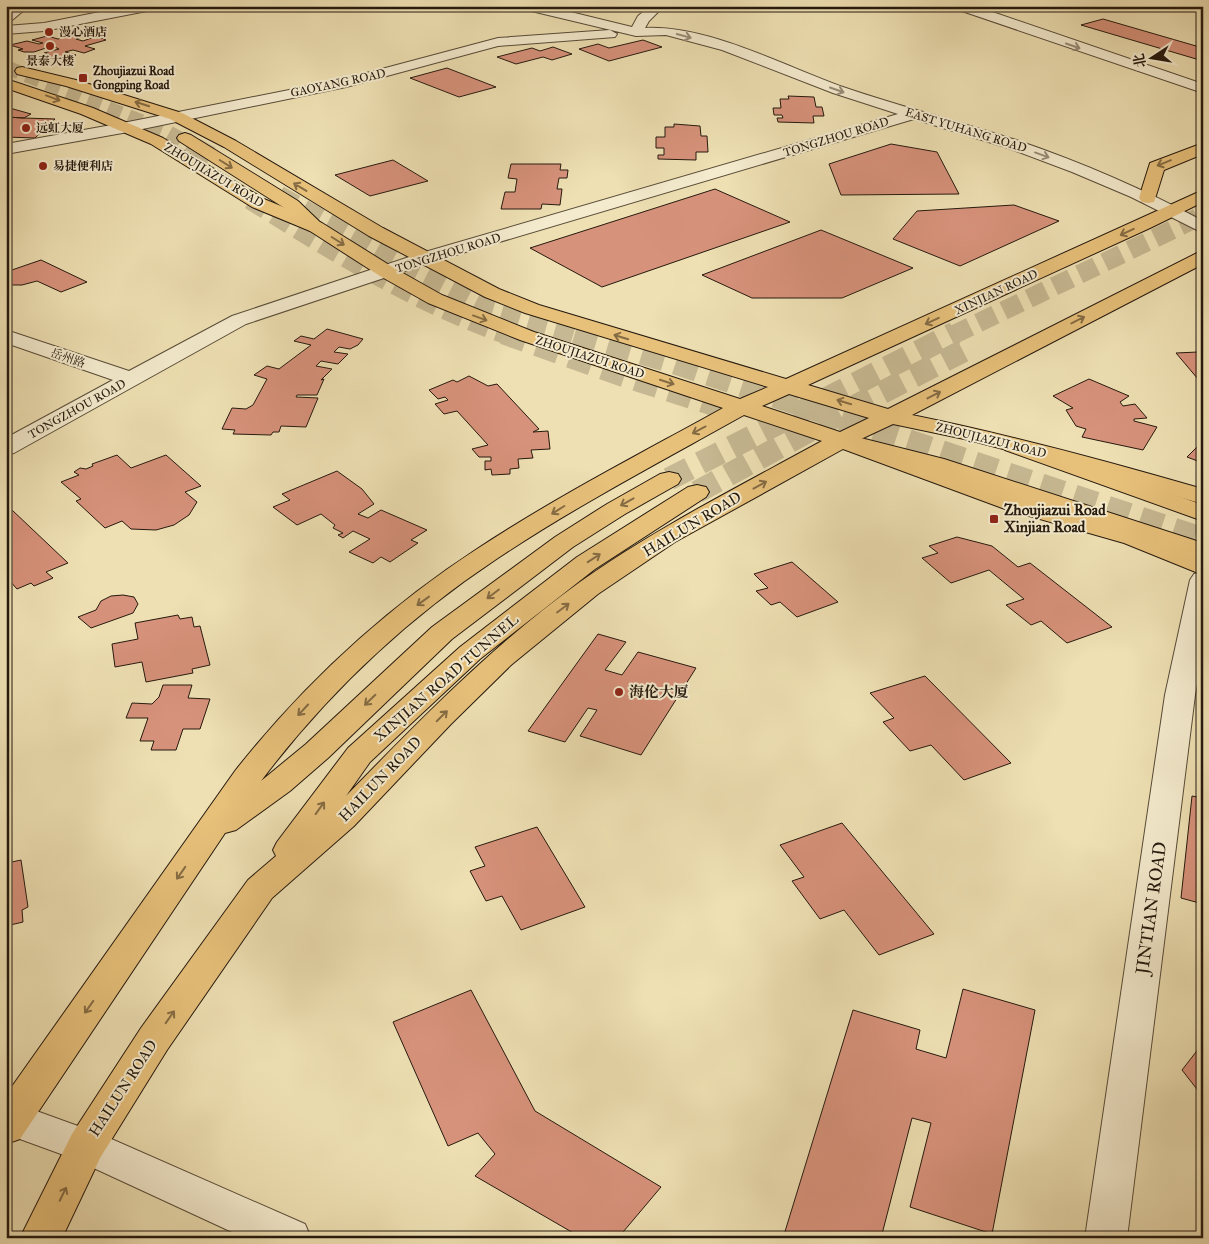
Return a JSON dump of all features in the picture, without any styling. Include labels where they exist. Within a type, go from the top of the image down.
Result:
[{"type":"main road","name":"ZHOUJIAZUI ROAD","points":[[6,68],[72,83],[176,116],[230,144],[368,227],[492,293],[532,309],[890,417],[1013,445],[1125,474],[1203,497]]},
{"type":"main road","name":"ZHOUJIAZUI ROAD","points":[[6,83],[50,97],[128,127],[157,141],[258,203],[316,227],[387,272],[435,299],[476,317],[545,342],[841,440],[1014,504],[1133,538],[1203,567]]},
{"type":"main road","points":[[185,138],[292,206],[316,227]]},
{"type":"main road","points":[[1148,198],[1156,167],[1203,148]]},
{"type":"main road","name":"XINJIAN ROAD","points":[[742,407],[1203,195]]},
{"type":"main road","points":[[890,417],[1203,256]]},
{"type":"main road","points":[[8,1121],[274,742],[340,671],[405,614],[485,555],[581,496],[742,407]]},
{"type":"main road","name":"HAILUN ROAD","points":[[41,1238],[86,1146],[154,1039],[260,890],[343,818],[447,710],[500,659],[546,620],[589,588],[666,537],[841,440],[890,417]]},
{"type":"main road","points":[[841,440],[936,464],[1203,552]]},
{"type":"main road","points":[[1013,445],[1203,514]]},
{"type":"main road","points":[[209,833],[279,783],[317,751],[442,633],[564,542],[616,508],[670,479]]},
{"type":"main road","name":"XINJIAN ROAD TUNNEL","points":[[260,890],[359,755],[470,653],[586,563],[697,492]]},
{"type":"street","points":[[6,18],[23,6]]},
{"type":"street","points":[[6,30],[36,28],[152,6]]},
{"type":"street","points":[[528,6],[636,32],[643,18],[658,6]]},
{"type":"street","points":[[961,6],[1203,89]]},
{"type":"street","points":[[986,6],[1153,61],[1203,74]]},
{"type":"street","name":"EAST YUHANG ROAD","points":[[636,32],[666,31],[726,47],[815,82],[1014,144],[1078,168],[1148,198],[1203,228]]},
{"type":"street","name":"GAOYANG ROAD","points":[[6,149],[128,127],[346,83],[498,42],[636,32]]},
{"type":"street","name":"TONGZHOU ROAD","points":[[6,448],[239,320],[426,258],[913,114]]},
{"type":"street","name":"岳州路","points":[[6,336],[130,380]]},
{"type":"street","name":"JINTIAN ROAD","points":[[1106,1238],[1180,695],[1203,580]]},
{"type":"street","points":[[8,1121],[86,1146],[290,1238]]},
{"type":"building","points":[[79,6],[114,6],[89,11]]},
{"type":"building","points":[[1103,19],[1203,48],[1203,61],[1081,25]]},
{"type":"building","name":"景泰大楼","points":[[79,33],[88,35],[76,39],[83,41],[97,36],[106,40],[85,46],[95,49],[84,53],[73,50],[65,52],[76,55],[65,60],[45,56],[50,55],[44,53],[59,49],[52,46],[34,52],[24,52],[18,50],[23,49],[10,45],[27,41],[39,44],[43,43],[32,40],[47,36],[58,39]]},
{"type":"building","points":[[643,40],[662,47],[609,61],[579,49],[598,44],[609,48]]},
{"type":"building","points":[[553,47],[572,54],[552,60],[543,57],[516,64],[497,57],[532,48],[540,51]]},
{"type":"building","points":[[447,68],[496,87],[459,97],[410,78]]},
{"type":"building","points":[[788,96],[814,97],[816,107],[822,107],[824,116],[813,116],[814,123],[778,122],[777,118],[783,118],[782,115],[774,115],[773,108],[781,108],[780,99],[789,99]]},
{"type":"building","points":[[6,107],[31,114],[24,118],[6,117]]},
{"type":"building","name":"远虹大厦","points":[[6,117],[55,119],[35,138],[6,137]]},
{"type":"building","points":[[674,124],[700,126],[701,136],[707,136],[708,152],[696,152],[696,160],[658,159],[658,155],[664,155],[664,148],[656,148],[656,137],[665,137],[665,127],[674,127]]},
{"type":"building","points":[[891,144],[937,152],[959,194],[841,195],[829,164]]},
{"type":"building","points":[[393,160],[428,181],[370,196],[335,175]]},
{"type":"building","points":[[511,164],[561,164],[560,170],[568,170],[567,178],[559,178],[557,189],[562,189],[560,205],[542,204],[541,209],[501,209],[505,192],[515,192],[517,179],[508,178]]},
{"type":"building","points":[[715,189],[790,222],[602,287],[530,248]]},
{"type":"building","points":[[1014,205],[1059,221],[960,266],[893,239],[917,211]]},
{"type":"building","points":[[821,230],[913,268],[842,298],[752,298],[702,275]]},
{"type":"building","points":[[41,260],[87,282],[61,292],[37,281],[22,285],[6,283],[6,272]]},
{"type":"building","points":[[327,329],[363,339],[358,345],[350,349],[339,347],[334,352],[348,354],[338,364],[321,361],[316,366],[332,369],[321,380],[324,379],[317,395],[297,395],[296,397],[318,398],[306,427],[281,426],[279,432],[273,432],[271,435],[233,434],[235,430],[222,429],[232,408],[246,409],[253,405],[267,379],[254,375],[267,366],[279,369],[311,345],[294,341],[301,336],[314,339]]},
{"type":"building","points":[[1198,352],[1203,356],[1203,385],[1176,353]]},
{"type":"building","points":[[469,376],[488,386],[497,384],[539,429],[533,432],[548,431],[550,449],[531,450],[533,458],[518,459],[519,468],[510,469],[510,474],[492,475],[491,469],[485,470],[485,461],[491,461],[491,457],[479,457],[472,449],[488,445],[457,411],[444,414],[435,404],[448,400],[445,397],[438,399],[429,390],[453,380],[457,382]]},
{"type":"building","points":[[1089,379],[1129,396],[1120,402],[1123,406],[1135,404],[1147,418],[1134,419],[1134,421],[1157,427],[1143,450],[1082,437],[1086,429],[1076,426],[1066,410],[1073,408],[1053,396]]},
{"type":"building","points":[[1203,441],[1203,463],[1187,457]]},
{"type":"building","points":[[117,455],[131,468],[166,455],[201,486],[185,492],[197,502],[189,515],[174,525],[156,530],[131,529],[122,521],[105,528],[76,501],[81,499],[61,482],[79,475],[74,472],[80,468],[86,469],[93,466],[92,464]]},
{"type":"building","points":[[337,471],[362,489],[374,504],[358,514],[368,518],[381,510],[427,530],[411,540],[418,543],[390,562],[381,557],[373,563],[349,552],[370,539],[353,531],[343,538],[338,535],[343,533],[333,528],[335,525],[321,514],[297,525],[273,507],[290,500],[282,494]]},
{"type":"building","points":[[6,508],[12,510],[68,563],[46,572],[53,578],[34,586],[31,583],[17,589],[9,580],[6,581]]},
{"type":"building","points":[[957,537],[992,546],[1018,567],[1030,563],[1112,627],[1067,643],[1041,621],[1031,625],[1006,605],[1024,599],[989,570],[951,583],[922,558],[938,553],[929,546]]},
{"type":"building","points":[[792,562],[838,602],[797,617],[780,602],[771,605],[756,591],[768,588],[754,574]]},
{"type":"building","points":[[123,595],[134,597],[138,604],[133,613],[91,628],[78,617],[96,610],[101,601],[111,596]]},
{"type":"building","points":[[178,615],[180,619],[192,617],[194,627],[200,626],[210,665],[192,669],[193,673],[146,682],[142,662],[115,667],[112,644],[138,639],[135,623]]},
{"type":"building","name":"海伦大厦","points":[[598,634],[626,642],[605,670],[622,675],[638,652],[696,668],[641,755],[580,736],[597,710],[588,708],[565,742],[528,731]]},
{"type":"building","points":[[925,676],[1011,763],[964,780],[931,745],[910,751],[883,722],[894,718],[870,693]]},
{"type":"building","points":[[163,685],[192,685],[188,698],[210,699],[200,729],[183,729],[176,750],[151,750],[154,741],[140,741],[148,718],[126,718],[132,703],[152,704],[159,697]]},
{"type":"building","points":[[1192,796],[1203,798],[1203,904],[1181,898]]},
{"type":"building","points":[[842,823],[934,934],[879,955],[844,910],[820,919],[792,881],[804,877],[780,845]]},
{"type":"building","points":[[537,827],[585,907],[521,930],[502,896],[486,901],[470,871],[485,866],[475,847]]},
{"type":"building","points":[[6,829],[12,862],[21,860],[28,907],[22,910],[23,922],[6,926]]},
{"type":"building","points":[[963,989],[1035,1010],[992,1234],[910,1207],[931,1123],[912,1118],[881,1238],[783,1238],[853,1010],[920,1030],[916,1049],[946,1058]]},
{"type":"building","points":[[471,990],[535,1111],[661,1187],[618,1238],[582,1238],[475,1176],[495,1154],[478,1133],[448,1146],[393,1022]]},
{"type":"building","points":[[1203,1043],[1203,1097],[1182,1070]]},
{"type":"tunnel","points":[[6,67],[168,132],[197,148]]},
{"type":"tunnel","points":[[195,147],[211,156]]},
{"type":"tunnel","points":[[279,195],[401,264],[485,307],[579,335]]},
{"type":"tunnel","points":[[250,200],[343,257],[407,292],[440,308],[507,335]]},
{"type":"tunnel","points":[[953,335],[1203,215]]},
{"type":"tunnel","points":[[504,333],[625,376],[731,410]]},
{"type":"tunnel","points":[[575,333],[675,363],[1203,539]]},
{"type":"tunnel","points":[[669,479],[955,333]]},
{"type":"tunnel","points":[[697,492],[842,413],[963,351]]},
{"type":"place","name":"漫心酒店","points":[[49,32]]},
{"type":"place","name":"景泰大楼","points":[[50,46]]},
{"type":"place","name":"Zhoujiazui Road Gongping Road","points":[[83,78]]},
{"type":"place","name":"远虹大厦","points":[[26,128]]},
{"type":"place","name":"易捷便利店","points":[[43,166]]},
{"type":"place","name":"Zhoujiazui Road Xinjian Road","points":[[994,519]]},
{"type":"place","name":"海伦大厦","points":[[619,692]]}]
